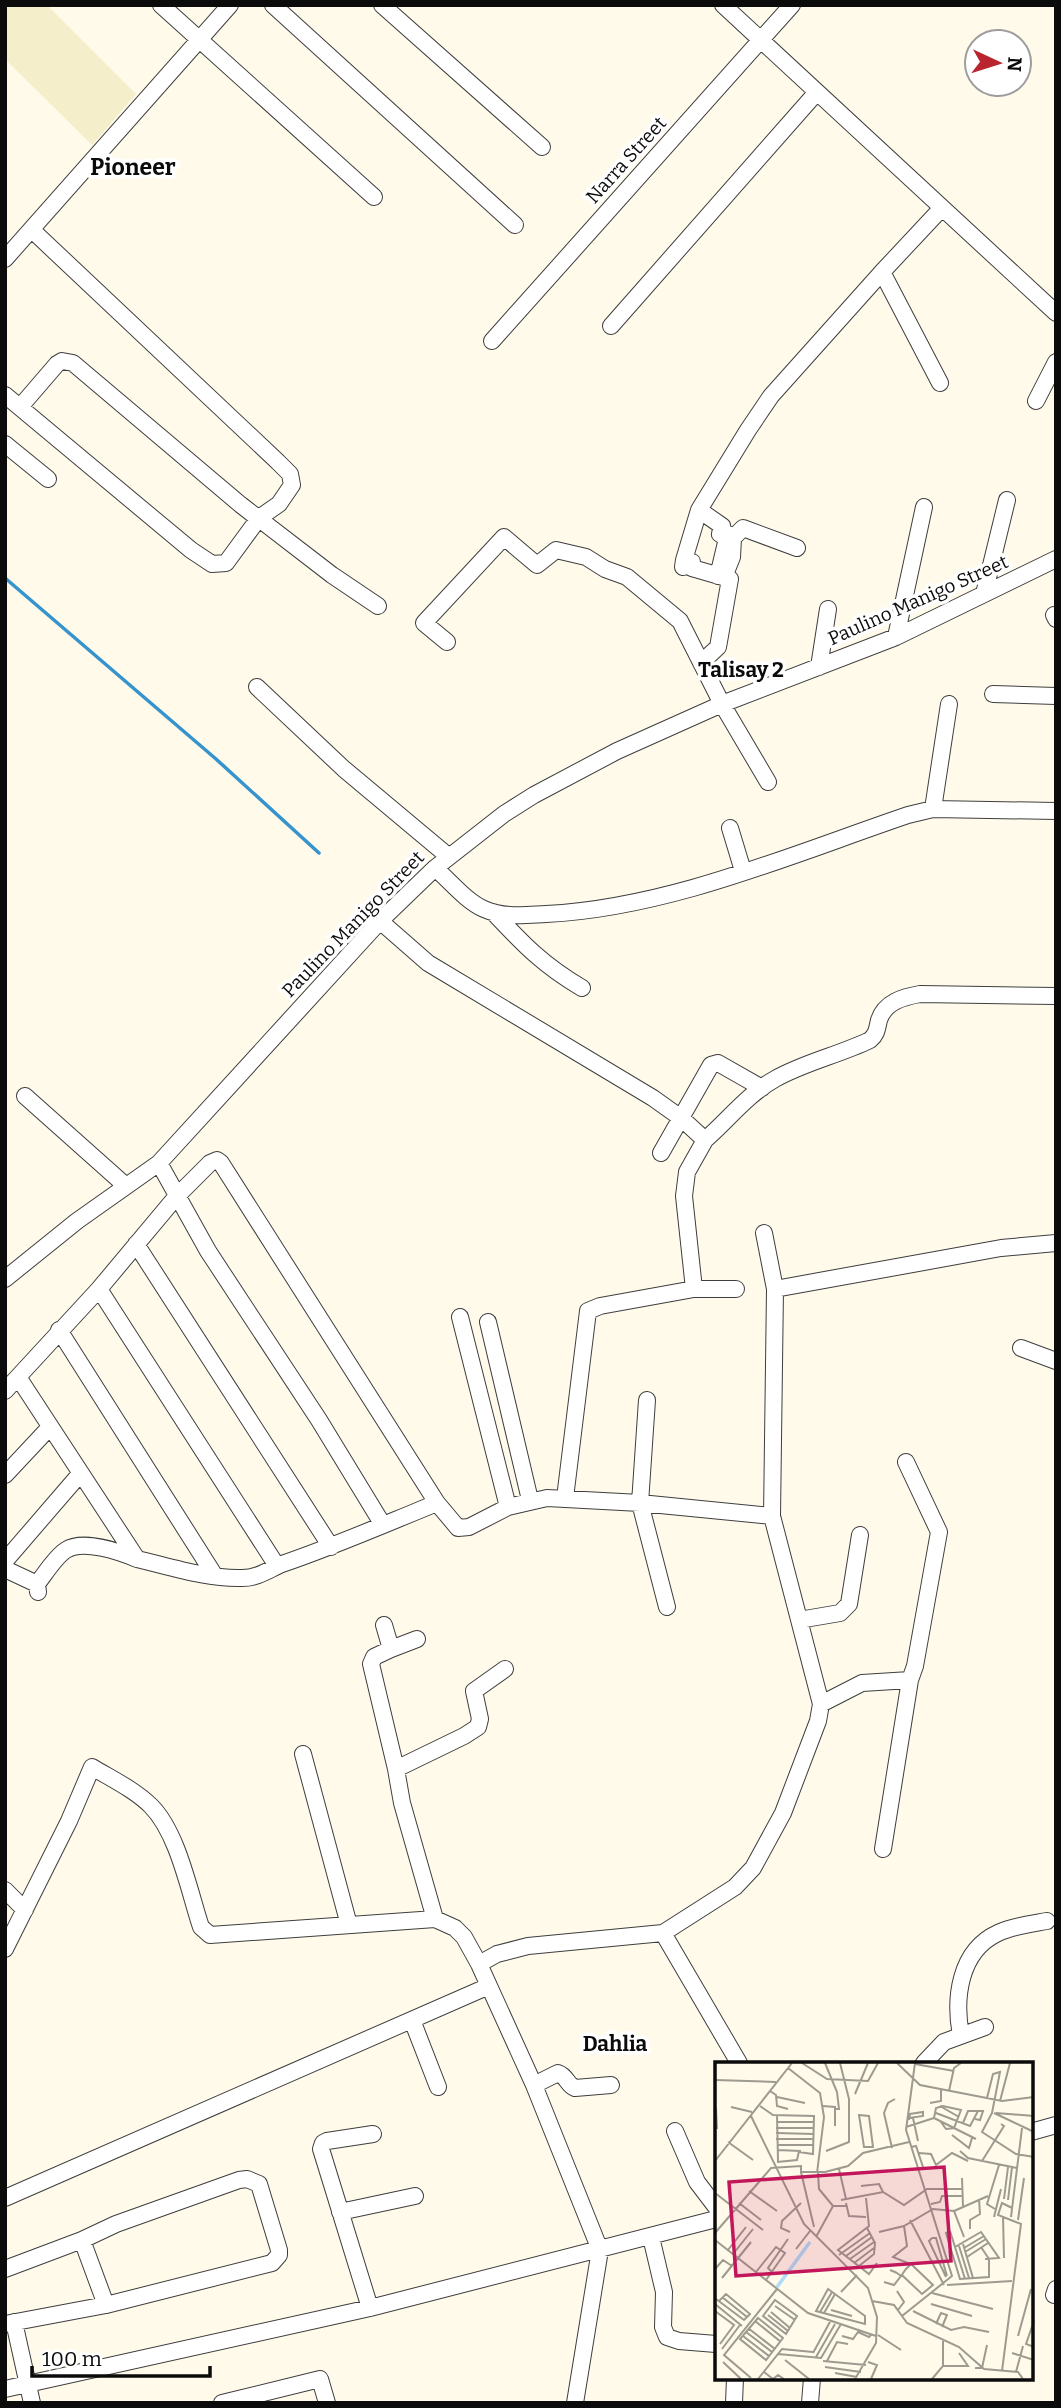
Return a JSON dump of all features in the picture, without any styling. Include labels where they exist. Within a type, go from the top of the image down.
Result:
[{"type":"street","points":[[161,5],[374,197]]},
{"type":"street","points":[[5,259],[230,5]]},
{"type":"street","points":[[273,5],[515,225]]},
{"type":"street","points":[[382,5],[542,147]]},
{"type":"street","points":[[723,5],[1056,313]]},
{"type":"street","name":"Narra Street","points":[[492,341],[792,5]]},
{"type":"street","points":[[611,326],[817,93]]},
{"type":"street","points":[[701,663],[718,647],[730,579],[692,568],[692,562],[684,564],[699,510],[771,396],[941,209]]},
{"type":"street","points":[[5,395],[210,563],[226,563],[259,518],[279,504],[292,485],[290,474],[32,230]]},
{"type":"street","points":[[882,272],[940,383]]},
{"type":"street","points":[[20,407],[57,364],[62,361],[73,363],[240,505],[332,575],[378,606]]},
{"type":"street","points":[[1036,401],[1056,362]]},
{"type":"street","points":[[5,444],[48,479]]},
{"type":"street","points":[[984,594],[1007,500]]},
{"type":"street","points":[[896,637],[924,507]]},
{"type":"street","points":[[699,510],[722,526],[720,534],[730,538]]},
{"type":"street","points":[[730,538],[743,528],[797,548]]},
{"type":"street","points":[[447,642],[424,623],[504,537],[537,565],[556,550],[586,557],[605,569],[627,577],[680,621],[722,704],[768,782]]},
{"type":"street","points":[[721,576],[732,557],[730,538]]},
{"type":"street","name":"Paulino Manigo Street","points":[[5,1279],[77,1221],[159,1163],[380,921],[448,856],[504,814],[617,751],[722,704],[896,637],[1056,559]]},
{"type":"street","points":[[819,667],[828,609]]},
{"type":"street","points":[[257,687],[344,769],[448,856]]},
{"type":"street","points":[[993,694],[1056,696]]},
{"type":"street","points":[[933,809],[950,704]]},
{"type":"street","points":[[435,868],[482,908],[516,916],[600,908],[682,892],[908,815],[933,809],[1056,811]]},
{"type":"street","points":[[730,828],[743,871]]},
{"type":"street","points":[[493,912],[532,954],[582,988]]},
{"type":"street","points":[[380,921],[428,963],[653,1098],[705,1140]]},
{"type":"street","points":[[694,1289],[684,1196],[687,1172],[705,1140],[762,1088],[812,1062],[870,1040],[876,1035],[884,1010],[905,996],[1056,996]]},
{"type":"street","points":[[661,1153],[711,1065],[718,1063],[762,1088]]},
{"type":"street","points":[[25,1096],[126,1186]]},
{"type":"street","points":[[5,1391],[99,1289],[176,1197],[217,1160],[437,1503],[454,1524],[464,1529],[508,1507],[530,1500],[565,1498],[772,1516]]},
{"type":"street","points":[[159,1163],[208,1251],[319,1420],[383,1525]]},
{"type":"street","points":[[479,1964],[497,1954],[520,1947],[663,1933],[735,1887],[753,1868],[783,1813],[818,1721],[821,1704],[772,1516],[775,1289],[764,1233]]},
{"type":"street","points":[[775,1289],[1001,1248],[1056,1242]]},
{"type":"street","points":[[136,1244],[331,1548]]},
{"type":"street","points":[[99,1289],[277,1566]]},
{"type":"street","points":[[565,1498],[588,1311],[600,1306],[694,1289],[736,1289]]},
{"type":"street","points":[[460,1317],[508,1507]]},
{"type":"street","points":[[488,1322],[530,1500]]},
{"type":"street","points":[[59,1330],[215,1576]]},
{"type":"street","points":[[1021,1348],[1056,1362]]},
{"type":"street","points":[[18,1377],[137,1559]]},
{"type":"street","points":[[647,1400],[640,1503],[667,1606]]},
{"type":"street","points":[[5,1475],[50,1427]]},
{"type":"street","points":[[883,1849],[910,1680],[915,1666],[939,1532],[906,1462]]},
{"type":"street","points":[[5,1561],[80,1474]]},
{"type":"street","points":[[5,1569],[37,1588],[65,1550],[75,1547],[110,1550],[137,1559],[215,1576],[258,1577],[277,1566],[331,1548],[437,1503]]},
{"type":"street","points":[[799,1620],[840,1613],[849,1604],[860,1535]]},
{"type":"street","points":[[384,1625],[391,1649]]},
{"type":"street","points":[[417,1639],[374,1657],[371,1664],[402,1803],[435,1919]]},
{"type":"street","points":[[396,1769],[478,1727],[480,1719],[474,1691],[505,1669]]},
{"type":"street","points":[[821,1704],[862,1683],[910,1680]]},
{"type":"street","points":[[303,1754],[349,1925]]},
{"type":"street","points":[[5,1950],[69,1821],[92,1767],[153,1807],[172,1840],[205,1932],[221,1936],[435,1919],[455,1928],[464,1937],[479,1964],[534,2085],[600,2250],[575,2403]]},
{"type":"street","points":[[5,1890],[25,1910]]},
{"type":"street","points":[[961,2035],[957,2008],[959,1984],[980,1947],[999,1933],[1046,1921]]},
{"type":"street","points":[[663,1933],[738,2062]]},
{"type":"street","points":[[5,2198],[489,1986]]},
{"type":"street","points":[[412,2020],[438,2087]]},
{"type":"street","points":[[924,2062],[944,2042],[985,2027]]},
{"type":"street","points":[[534,2085],[558,2073],[575,2088],[611,2085]]},
{"type":"street","points":[[1033,2131],[1056,2125]]},
{"type":"street","points":[[675,2131],[697,2182],[715,2206]]},
{"type":"street","points":[[370,2308],[322,2146],[327,2141],[373,2134]]},
{"type":"street","points":[[5,2269],[116,2224],[247,2179],[259,2184],[279,2250],[279,2255],[272,2263],[106,2305],[10,2323],[32,2403]]},
{"type":"street","points":[[340,2212],[415,2196]]},
{"type":"street","points":[[5,2389],[370,2308],[715,2219]]},
{"type":"street","points":[[651,2237],[664,2292],[663,2327],[667,2337],[671,2340],[715,2344]]},
{"type":"street","points":[[82,2240],[106,2305]]},
{"type":"street","points":[[222,2403],[320,2379],[327,2403]]},
{"type":"street","points":[[734,2403],[735,2380]]},
{"type":"street","points":[[810,2403],[812,2380]]},
{"type":"shaded area","points":[[5,5],[47,5],[136,94],[92,145],[5,59]]},
{"type":"waterway","points":[[5,578],[216,759],[319,853]]},
{"type":"district","name":"Pioneer","points":[[133,167]]},
{"type":"district","name":"Talisay 2","points":[[741,670]]},
{"type":"district","name":"Dahlia","points":[[615,2044]]}]
